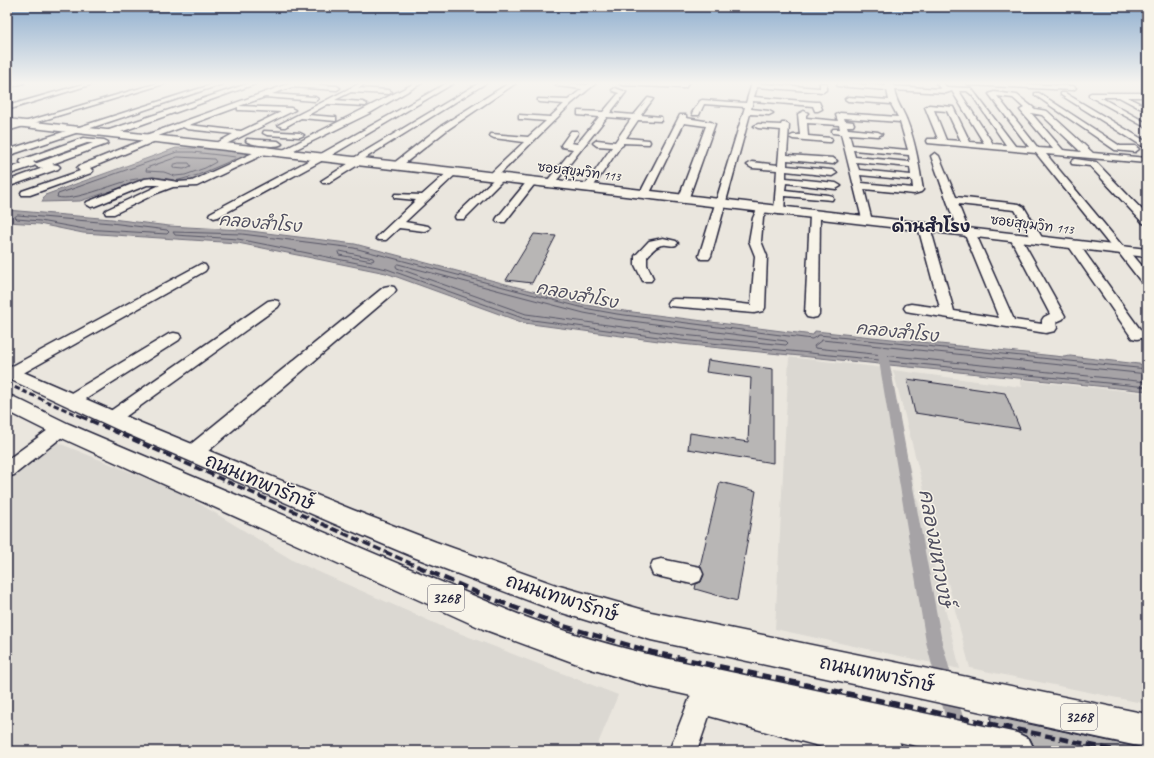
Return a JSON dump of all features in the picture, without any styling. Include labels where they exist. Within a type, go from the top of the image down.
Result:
[{"type":"main road","name":"ซอยสุขุมวิท 113","points":[[7,120],[24,119],[45,126],[213,144],[268,155],[282,150],[322,157],[397,166],[1147,253]]},
{"type":"main road","name":"ถนนเทพารักษ์","points":[[10,372],[193,454],[426,550],[563,601],[651,626],[1147,731]]},
{"type":"main road","name":"ถนนเทพารักษ์","points":[[7,402],[61,429],[528,632],[602,658],[704,692],[899,739],[1017,751]]},
{"type":"street","points":[[7,153],[114,118]]},
{"type":"street","points":[[96,140],[155,118]]},
{"type":"street","points":[[132,135],[179,118]]},
{"type":"street","points":[[26,193],[88,171],[82,168],[152,137],[202,118]]},
{"type":"street","points":[[213,144],[242,133],[273,118]]},
{"type":"street","points":[[294,118],[250,141],[282,150],[352,118]]},
{"type":"street","points":[[326,118],[333,119]]},
{"type":"street","points":[[214,215],[322,157],[389,118]]},
{"type":"street","points":[[326,181],[425,118]]},
{"type":"street","points":[[397,166],[444,128],[459,118]]},
{"type":"street","points":[[543,118],[552,119]]},
{"type":"street","points":[[550,183],[602,118]]},
{"type":"street","points":[[588,188],[620,142],[634,128],[636,118]]},
{"type":"street","points":[[646,118],[658,120]]},
{"type":"street","points":[[644,195],[682,118]]},
{"type":"street","points":[[683,200],[711,124],[684,118]]},
{"type":"street","points":[[705,256],[744,118]]},
{"type":"street","points":[[934,118],[943,142]]},
{"type":"street","points":[[954,118],[966,144]]},
{"type":"street","points":[[972,118],[990,146]]},
{"type":"street","points":[[992,118],[1013,148]]},
{"type":"street","points":[[1011,118],[1037,151],[1046,159],[1054,172],[1147,280]]},
{"type":"street","points":[[1031,118],[1061,153]]},
{"type":"street","points":[[1050,118],[1090,155]]},
{"type":"street","points":[[1074,118],[1118,148],[1147,148]]},
{"type":"street","points":[[1101,118],[1147,148]]},
{"type":"street","points":[[1132,118],[1147,126]]},
{"type":"street","points":[[7,129],[24,119]]},
{"type":"street","points":[[460,217],[530,140],[552,119]]},
{"type":"street","points":[[841,119],[882,126]]},
{"type":"street","points":[[841,119],[868,221]]},
{"type":"street","points":[[806,131],[802,120],[903,120],[913,153],[918,190],[859,186]]},
{"type":"street","points":[[7,135],[65,122]]},
{"type":"street","points":[[247,123],[262,124]]},
{"type":"street","points":[[283,124],[302,126]]},
{"type":"street","points":[[584,124],[596,125]]},
{"type":"street","points":[[758,126],[786,136],[828,140]]},
{"type":"street","points":[[187,127],[242,133],[300,135]]},
{"type":"street","points":[[528,128],[542,129]]},
{"type":"street","points":[[168,135],[199,139],[222,131]]},
{"type":"street","points":[[830,131],[878,134]]},
{"type":"street","points":[[560,132],[589,134]]},
{"type":"street","points":[[574,133],[565,145],[578,147]]},
{"type":"street","points":[[494,136],[530,140]]},
{"type":"street","points":[[779,211],[786,136]]},
{"type":"street","points":[[7,172],[36,164],[104,142],[86,140],[23,162],[36,164],[55,167],[7,184]]},
{"type":"street","points":[[931,141],[1146,160]]},
{"type":"street","points":[[597,143],[646,142]]},
{"type":"street","points":[[849,147],[913,153]]},
{"type":"street","points":[[91,204],[145,182],[153,181],[171,185],[198,183],[268,155]]},
{"type":"street","points":[[935,156],[952,200],[1008,323]]},
{"type":"street","points":[[1004,156],[1093,164],[1147,221]]},
{"type":"street","points":[[784,157],[833,161]]},
{"type":"street","points":[[852,159],[915,166]]},
{"type":"street","points":[[752,165],[832,173]]},
{"type":"street","points":[[382,238],[453,172]]},
{"type":"street","points":[[854,172],[916,178]]},
{"type":"street","points":[[781,180],[836,186]]},
{"type":"street","points":[[501,220],[532,181]]},
{"type":"street","points":[[110,212],[153,191],[171,185]]},
{"type":"street","points":[[781,193],[828,198]]},
{"type":"street","points":[[399,196],[424,198]]},
{"type":"street","points":[[952,200],[1019,207],[1038,241]]},
{"type":"street","points":[[674,303],[710,304],[754,309],[758,308],[761,256],[755,241],[758,218],[762,208]]},
{"type":"street","points":[[812,314],[815,215]]},
{"type":"street","points":[[396,224],[424,228]]},
{"type":"street","points":[[924,227],[948,314]]},
{"type":"street","points":[[911,308],[1048,329],[1050,328],[1049,320],[1058,316],[1016,238]]},
{"type":"street","points":[[647,278],[640,265],[641,256],[653,243],[663,241],[672,243]]},
{"type":"street","points":[[1074,245],[1137,335]]},
{"type":"street","points":[[10,372],[201,268]]},
{"type":"street","points":[[193,454],[389,290]]},
{"type":"street","points":[[112,418],[273,304]]},
{"type":"street","points":[[72,400],[174,337]]},
{"type":"street","points":[[7,470],[61,429]]},
{"type":"street","points":[[661,568],[692,574]]},
{"type":"street","points":[[683,751],[704,692]]},
{"type":"shaded area","points":[[789,357],[885,368],[960,669],[775,629]]},
{"type":"shaded area","points":[[893,370],[1022,387],[1020,380],[1147,393],[1147,704],[970,668]]},
{"type":"shaded area","points":[[56,442],[182,493],[294,561],[441,626],[618,695],[595,751],[7,751],[7,480]]},
{"type":"water","points":[[176,148],[225,150],[253,155],[186,183],[142,181],[80,201],[42,202],[45,195]]},
{"type":"water","points":[[7,210],[112,219],[169,226],[242,230],[355,244],[585,305],[617,310],[813,335],[815,331],[1147,365],[1147,391],[681,344],[524,323],[386,273],[238,243],[83,233],[39,224],[7,222]]},
{"type":"building","points":[[534,234],[556,236],[532,283],[506,280]]},
{"type":"building","points":[[708,360],[773,369],[773,463],[688,449],[690,433],[748,442],[751,378],[706,372]]},
{"type":"building","points":[[907,379],[1005,393],[1020,429],[915,413]]},
{"type":"building","points":[[720,482],[756,491],[737,601],[695,589],[696,584],[701,582],[704,575],[700,566]]},
{"type":"building","points":[[991,716],[1147,749],[1147,751],[1036,751],[1030,738],[1017,732],[990,726]]},
{"type":"waterway","name":"คลองมหาวงษ์","points":[[882,349],[934,642],[961,744],[967,751]]},
{"type":"railway","points":[[7,384],[82,417]]},
{"type":"railway","points":[[80,416],[419,567]]},
{"type":"railway","points":[[417,566],[485,596],[560,625],[652,652],[1119,751]]},
{"type":"district","name":"ด่านสำโรง","points":[[931,226]]},
{"type":"water label","name":"คลองสำโรง","points":[[260,223]]},
{"type":"water label","name":"คลองสำโรง","points":[[577,295]]},
{"type":"water label","name":"คลองสำโรง","points":[[897,332]]}]
